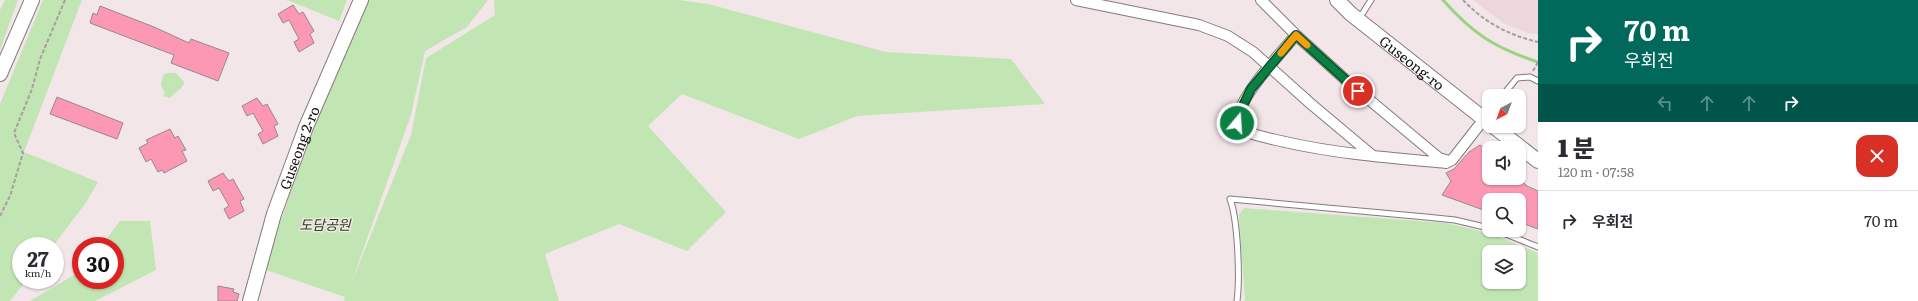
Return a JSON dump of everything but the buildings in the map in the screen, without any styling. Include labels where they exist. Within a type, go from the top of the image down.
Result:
[{"type":"main road","points":[[0,74],[32,0]]},
{"type":"main road","name":"Guseong 2-ro","points":[[250,301],[274,214],[306,127],[361,0]]},
{"type":"main road","name":"Guseong-ro","points":[[1337,0],[1358,20],[1482,115]]},
{"type":"main road","name":"Guseong-ro","points":[[1505,133],[1538,161]]},
{"type":"street","points":[[1076,0],[1093,2],[1199,25],[1228,36],[1253,52],[1372,156]]},
{"type":"street","points":[[1261,0],[1296,35],[1348,82],[1439,158],[1449,161]]},
{"type":"street","points":[[1296,35],[1246,97],[1237,118],[1238,127],[1263,137],[1319,150],[1446,163],[1482,127]]},
{"type":"lane","points":[[1358,20],[1371,0]]},
{"type":"lane","points":[[1508,89],[1517,78],[1530,77],[1538,80]]},
{"type":"lane","points":[[1237,301],[1236,230],[1234,210],[1230,199],[1426,216],[1455,220],[1482,226]]},
{"type":"lane","points":[[1513,237],[1538,247]]},
{"type":"path","points":[[0,216],[10,196],[23,153],[14,133],[32,89],[40,59],[65,0]]},
{"type":"path","points":[[1463,0],[1483,19],[1496,27],[1538,42]]},
{"type":"shaded area","points":[[1473,0],[1538,0],[1538,34],[1527,33],[1503,23]]},
{"type":"green space","points":[[5,0],[18,0],[0,50],[0,10]]},
{"type":"green space","points":[[43,0],[82,0],[24,152],[98,182],[85,204],[60,237],[12,237],[12,289],[20,289],[10,301],[0,301],[0,104]]},
{"type":"green space","points":[[287,0],[347,0],[339,21]]},
{"type":"green space","name":"도담공원","points":[[368,0],[488,0],[467,27],[425,51],[411,115],[351,284],[411,135],[426,58],[495,15],[494,0],[679,0],[708,4],[886,52],[1011,59],[1045,104],[857,116],[799,139],[682,94],[648,126],[726,212],[687,251],[619,224],[545,254],[559,301],[344,301],[345,297],[266,270],[299,167],[339,66]]},
{"type":"green space","points":[[167,73],[176,73],[184,82],[181,88],[170,98],[163,96],[165,93],[161,85],[163,75]]},
{"type":"green space","points":[[1244,208],[1446,223],[1482,231],[1482,237],[1500,237],[1519,245],[1482,245],[1482,289],[1526,289],[1526,248],[1538,253],[1538,301],[1245,301],[1239,215]]},
{"type":"green space","points":[[120,221],[150,221],[156,270],[124,286],[124,237],[108,237]]},
{"type":"green space","points":[[72,276],[72,289],[119,289],[95,301],[30,301],[50,289],[64,289],[64,281]]},
{"type":"waterway","points":[[1443,0],[1475,31],[1509,51],[1538,62]]},
{"type":"slow traffic","points":[[1281,53],[1296,35],[1307,45]]},
{"type":"route","points":[[1237,123],[1237,118],[1251,89],[1296,35],[1358,91]]}]
